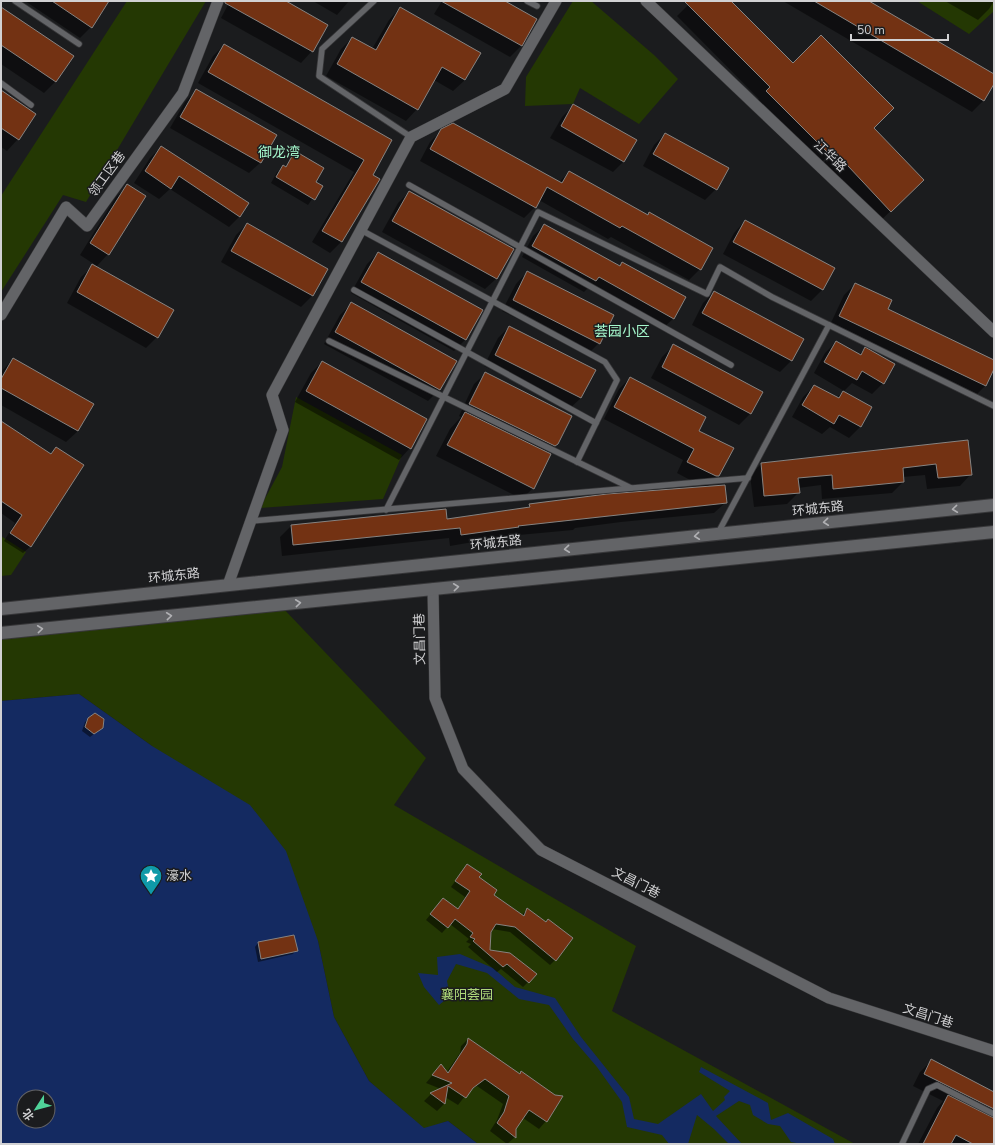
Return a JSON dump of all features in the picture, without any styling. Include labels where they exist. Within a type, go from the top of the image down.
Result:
[{"type":"main road","name":"环城东路","points":[[1,609],[994,505]]},
{"type":"main road","points":[[1,633],[994,532]]},
{"type":"street","name":"领工区巷","points":[[1,315],[66,207],[87,226],[183,93],[218,1]]},
{"type":"street","points":[[228,585],[283,430],[272,395],[411,137],[506,89],[556,1]]},
{"type":"street","name":"江华路","points":[[646,1],[994,332]]},
{"type":"street","name":"文昌门巷","points":[[433,589],[435,698],[463,769],[541,850],[828,998],[994,1051]]},
{"type":"lane","points":[[15,1],[79,44]]},
{"type":"lane","points":[[374,1],[322,49],[319,76],[411,137]]},
{"type":"lane","points":[[527,1],[537,6]]},
{"type":"lane","points":[[1,83],[31,104]]},
{"type":"lane","points":[[409,185],[731,365]]},
{"type":"lane","points":[[386,510],[468,353],[538,212],[707,294],[720,267],[772,297],[994,406]]},
{"type":"lane","points":[[361,230],[605,362],[617,380],[577,462]]},
{"type":"lane","points":[[354,290],[596,423]]},
{"type":"lane","points":[[718,534],[830,325]]},
{"type":"lane","points":[[329,341],[444,399],[631,488]]},
{"type":"lane","points":[[250,522],[748,478]]},
{"type":"lane","points":[[902,1144],[928,1089],[937,1084],[994,1114]]},
{"type":"green space","points":[[127,1],[206,1],[86,202],[63,195],[1,292],[1,196]]},
{"type":"green space","points":[[573,1],[591,1],[654,55],[678,79],[639,124],[580,88],[573,104],[525,106],[526,77]]},
{"type":"green space","points":[[917,1],[994,1],[994,11],[969,34]]},
{"type":"green space","points":[[296,397],[402,455],[383,499],[260,508],[282,467]]},
{"type":"green space","points":[[1,536],[26,552],[11,575],[1,576]]},
{"type":"green space","name":"襄阳荟园","points":[[280,605],[426,758],[394,805],[636,946],[612,1011],[855,1144],[478,1144],[448,1121],[424,1129],[369,1081],[334,1017],[318,941],[152,746],[79,694],[1,701],[1,633]]},
{"type":"water","name":"濠水","points":[[79,694],[152,746],[250,805],[286,851],[318,941],[334,1017],[369,1081],[424,1128],[448,1121],[478,1144],[1,1144],[1,701]]},
{"type":"water","points":[[460,954],[493,968],[515,987],[555,998],[581,1037],[629,1097],[634,1119],[658,1124],[701,1094],[713,1111],[725,1100],[724,1097],[730,1091],[699,1072],[701,1067],[768,1103],[771,1120],[788,1113],[833,1139],[835,1144],[802,1144],[791,1142],[780,1126],[768,1124],[753,1115],[750,1105],[739,1101],[716,1116],[742,1144],[729,1144],[697,1115],[688,1144],[669,1144],[662,1135],[627,1127],[622,1102],[597,1067],[573,1039],[549,1005],[519,999],[487,973],[456,964],[447,981],[450,996],[439,1005],[424,987],[418,973],[438,975],[437,957]]},
{"type":"building","points":[[52,1],[109,1],[92,28]]},
{"type":"building","points":[[225,1],[286,1],[328,25],[313,52],[225,3]]},
{"type":"building","points":[[441,1],[505,1],[537,19],[522,46]]},
{"type":"building","points":[[684,1],[731,1],[793,63],[821,35],[894,108],[874,128],[924,180],[891,212],[834,151],[830,155],[766,91],[770,87]]},
{"type":"building","points":[[814,1],[869,1],[994,74],[994,84],[984,101]]},
{"type":"building","points":[[1,7],[74,56],[56,82],[1,45]]},
{"type":"building","points":[[400,7],[481,53],[465,80],[442,67],[418,110],[337,64],[352,37],[376,50]]},
{"type":"building","points":[[224,44],[392,140],[373,175],[380,179],[342,242],[322,231],[364,160],[208,72]]},
{"type":"building","points":[[196,89],[277,135],[261,163],[180,117]]},
{"type":"building","points":[[1,90],[36,114],[19,140],[1,128]]},
{"type":"building","points":[[573,104],[637,140],[624,162],[561,126]]},
{"type":"building","points":[[453,123],[562,183],[569,171],[648,215],[649,212],[713,248],[701,270],[622,226],[620,228],[547,187],[536,208],[430,149],[441,129]]},
{"type":"building","points":[[665,133],[729,168],[717,190],[653,154]]},
{"type":"building","points":[[161,146],[249,203],[240,217],[179,176],[171,189],[145,171]]},
{"type":"building","points":[[295,151],[324,168],[316,182],[323,186],[315,200],[276,177],[283,165],[286,167]]},
{"type":"building","points":[[127,184],[146,196],[109,255],[90,243]]},
{"type":"building","points":[[409,191],[514,249],[497,279],[392,221]]},
{"type":"building","points":[[745,220],[835,268],[823,290],[733,242]]},
{"type":"building","points":[[247,223],[328,269],[313,296],[231,251]]},
{"type":"building","points":[[544,224],[620,266],[622,262],[686,297],[674,319],[599,277],[596,281],[532,246]]},
{"type":"building","points":[[378,252],[483,310],[466,340],[361,282]]},
{"type":"building","points":[[92,264],[174,310],[158,338],[77,292]]},
{"type":"building","points":[[527,271],[614,315],[600,344],[513,300]]},
{"type":"building","points":[[855,283],[892,300],[888,309],[994,360],[994,369],[986,386],[839,316]]},
{"type":"building","points":[[714,291],[804,339],[792,361],[702,313]]},
{"type":"building","points":[[351,302],[457,361],[440,390],[335,332]]},
{"type":"building","points":[[509,326],[596,370],[581,398],[495,355]]},
{"type":"building","points":[[836,341],[861,355],[865,347],[895,364],[884,384],[862,371],[857,380],[824,362]]},
{"type":"building","points":[[673,344],[763,392],[751,414],[662,367]]},
{"type":"building","points":[[13,358],[94,404],[78,431],[1,388],[1,379]]},
{"type":"building","points":[[322,361],[427,419],[411,449],[306,391]]},
{"type":"building","points":[[485,372],[572,416],[558,444],[555,446],[469,404]]},
{"type":"building","points":[[630,377],[706,417],[699,431],[734,448],[719,476],[716,476],[687,462],[694,449],[614,407]]},
{"type":"building","points":[[814,385],[839,398],[843,391],[872,407],[861,427],[839,415],[834,424],[802,405]]},
{"type":"building","points":[[465,412],[551,454],[534,489],[447,445]]},
{"type":"building","points":[[1,421],[51,454],[56,447],[84,465],[31,547],[10,533],[22,515],[1,501]]},
{"type":"building","points":[[968,440],[972,475],[938,478],[936,464],[903,468],[904,482],[833,489],[832,475],[798,478],[800,493],[764,496],[761,463]]},
{"type":"building","points":[[725,485],[727,503],[518,526],[519,527],[461,535],[460,528],[293,545],[291,525],[446,509],[447,519],[530,507],[529,504],[607,494]]},
{"type":"building","points":[[95,713],[104,719],[103,728],[94,734],[85,727],[88,718]]},
{"type":"building","points":[[467,864],[482,874],[479,877],[497,890],[494,895],[524,916],[527,908],[546,922],[548,919],[573,938],[556,961],[515,927],[496,924],[491,932],[490,950],[510,953],[537,974],[529,983],[507,964],[503,967],[473,941],[475,939],[470,937],[473,933],[455,919],[448,928],[430,914],[443,898],[458,909],[470,891],[455,881]]},
{"type":"building","points":[[294,935],[298,951],[261,959],[258,942]]},
{"type":"building","points":[[468,1038],[520,1074],[521,1071],[555,1095],[563,1096],[547,1122],[529,1110],[516,1129],[516,1138],[497,1123],[504,1112],[509,1096],[485,1079],[473,1088],[466,1098],[448,1086],[445,1104],[430,1093],[452,1083],[432,1075],[441,1064],[448,1073],[467,1044]]},
{"type":"building","points":[[931,1059],[994,1092],[994,1109],[924,1074]]},
{"type":"building","points":[[948,1095],[994,1118],[994,1144],[973,1144],[956,1135],[951,1144],[923,1144]]},
{"type":"place","name":"濠水","points":[[151,896]]},
{"type":"district","name":"御龙湾","points":[[279,152]]},
{"type":"district","name":"荟园小区","points":[[622,331]]}]
